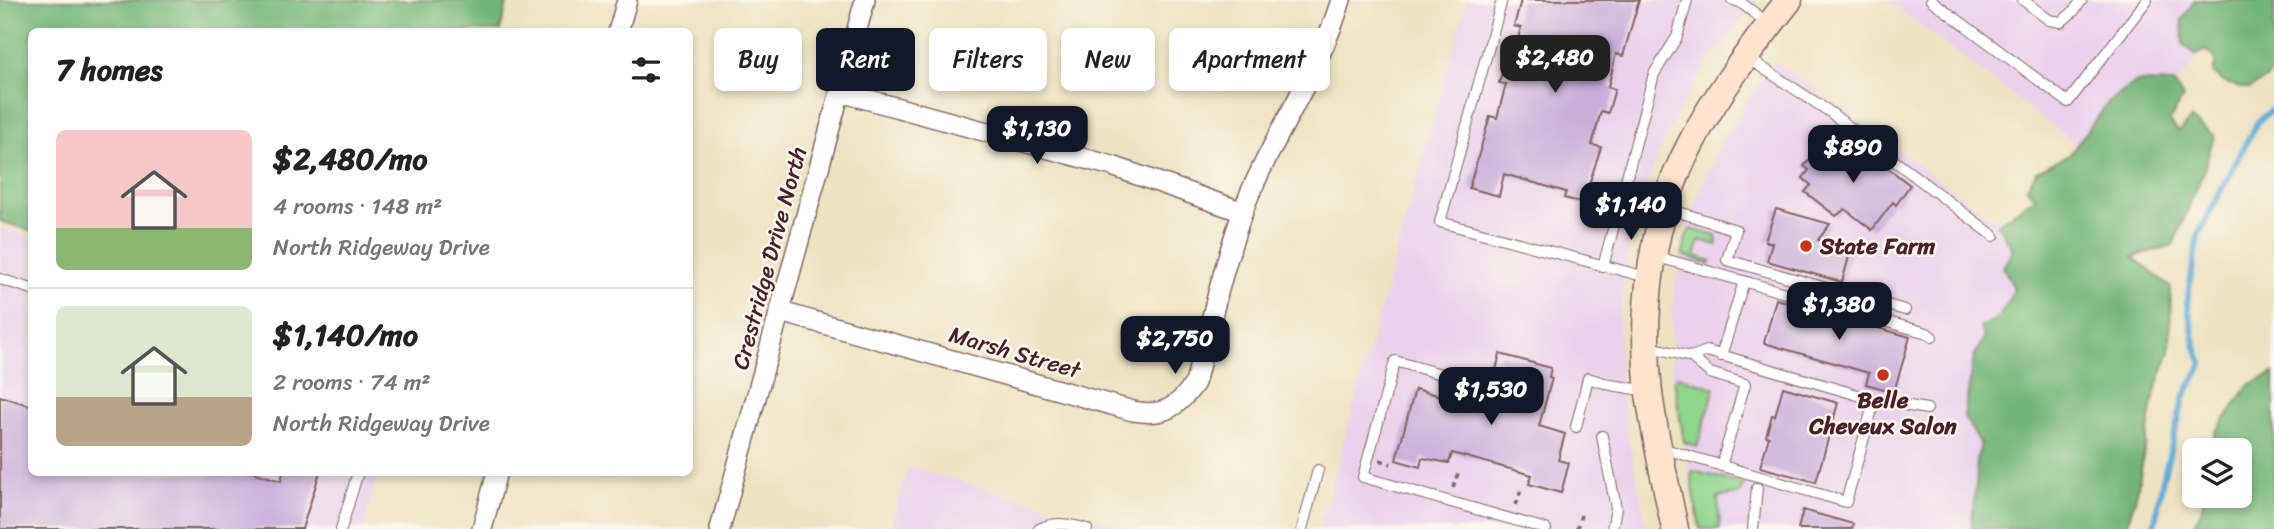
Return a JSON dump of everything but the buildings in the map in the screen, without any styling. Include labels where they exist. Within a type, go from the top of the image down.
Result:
[{"type":"street","points":[[619,28],[627,0]]},
{"type":"street","name":"Crestridge Drive North","points":[[720,529],[865,0]]},
{"type":"street","name":"Marsh Street","points":[[781,312],[1133,411],[1149,414],[1168,410],[1184,398],[1195,383],[1243,212],[1326,44],[1341,0]]},
{"type":"street","points":[[1675,529],[1649,391],[1647,346],[1652,267],[1666,208],[1689,146],[1745,57],[1789,0]]},
{"type":"street","points":[[840,92],[1112,166],[1243,212]]},
{"type":"street","points":[[482,529],[496,476]]},
{"type":"lane","points":[[1502,0],[1440,222],[1603,267],[1652,267],[1744,281],[1927,333],[1932,337]]},
{"type":"lane","points":[[1603,267],[1654,74],[1677,37],[1687,0]]},
{"type":"lane","points":[[1732,0],[1740,2],[1770,25]]},
{"type":"lane","points":[[1931,0],[2068,102],[2147,0]]},
{"type":"lane","points":[[2023,0],[2049,20],[2061,22],[2082,0]]},
{"type":"lane","points":[[1745,57],[1827,110],[1994,236]]},
{"type":"lane","points":[[1666,208],[1736,230],[1727,260],[1905,310]]},
{"type":"lane","points":[[0,279],[28,288]]},
{"type":"lane","points":[[1721,356],[1744,281]]},
{"type":"lane","points":[[1647,346],[1691,357],[1710,373],[1745,384],[1721,466]]},
{"type":"lane","points":[[1691,357],[1707,351],[1875,400],[1927,410]]},
{"type":"lane","points":[[1469,382],[1395,361],[1363,477],[1546,529]]},
{"type":"lane","points":[[1576,427],[1588,378],[1649,391]]},
{"type":"lane","points":[[1659,447],[1846,502],[1872,409]]},
{"type":"lane","points":[[1602,436],[1616,508],[1612,529]]},
{"type":"lane","points":[[1302,529],[1318,470]]},
{"type":"lane","points":[[341,529],[357,476]]},
{"type":"lane","points":[[1753,529],[1757,488]]},
{"type":"lane","points":[[1039,529],[1055,523],[1087,529]]},
{"type":"path","points":[[1577,529],[1581,515]]},
{"type":"shaded area","points":[[1467,0],[1757,0],[1711,58],[1677,114],[1642,196],[1630,241],[1619,324],[1619,364],[1626,426],[1647,529],[1319,529]]},
{"type":"shaded area","points":[[1887,0],[2246,0],[2107,168]]},
{"type":"shaded area","points":[[1776,62],[2033,248],[2019,529],[1699,529],[1672,379],[1672,309],[1677,277],[1685,235],[1700,189],[1718,149],[1745,104]]},
{"type":"shaded area","points":[[0,227],[28,236],[28,476],[377,476],[363,529],[0,529]]},
{"type":"shaded area","points":[[908,467],[1134,529],[890,529]]},
{"type":"green space","points":[[0,0],[508,0],[501,28],[28,28],[28,230],[0,221]]},
{"type":"green space","points":[[2195,0],[2274,0],[2274,69],[2267,78],[2250,89],[2225,83],[2213,73],[2216,60],[2207,50],[2196,55],[2183,44],[2182,20]]},
{"type":"green space","points":[[2137,82],[2174,83],[2183,98],[2169,121],[2179,132],[2191,119],[2214,136],[2203,173],[2173,245],[2133,257],[2171,288],[2170,351],[2155,392],[2137,492],[2126,529],[1971,529],[1976,460],[1981,446],[1964,416],[1974,357],[1984,338],[1980,327],[1998,317],[2014,288],[2003,267],[2013,250],[1997,224],[2036,197],[2026,188],[2037,171],[2069,155],[2109,102]]},
{"type":"green space","points":[[1691,229],[1716,236],[1717,245],[1700,240],[1695,256],[1711,261],[1710,265],[1683,255],[1686,236]]},
{"type":"green space","points":[[2274,373],[2274,529],[2191,529],[2202,508],[2252,508],[2252,438],[2214,438],[2249,385]]},
{"type":"green space","points":[[1676,376],[1715,388],[1697,447],[1684,442],[1674,380]]},
{"type":"green space","points":[[1693,471],[1744,484],[1739,494],[1718,497],[1720,529],[1700,529],[1691,474]]},
{"type":"waterway","points":[[2151,529],[2155,523],[2162,483],[2184,397],[2202,364],[2195,344],[2187,302],[2198,235],[2257,122],[2274,108]]},
{"type":"place","name":"State Farm","points":[[1806,246]]},
{"type":"place","name":"Belle Cheveux Salon","points":[[1883,375]]}]
